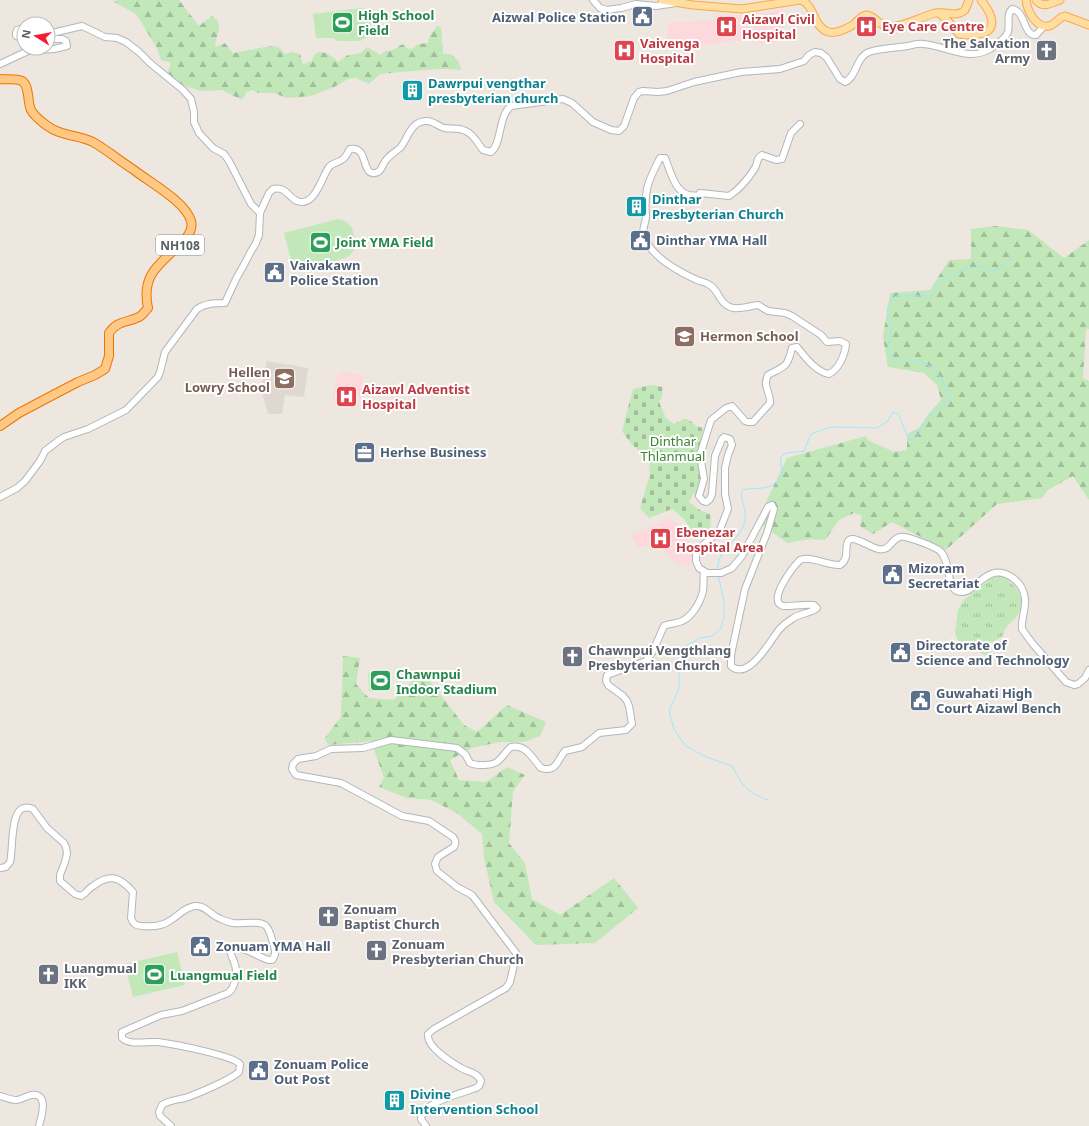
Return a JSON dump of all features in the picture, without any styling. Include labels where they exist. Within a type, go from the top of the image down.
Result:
[{"type":"highway","name":"NH108","points":[[0,79],[19,80],[23,82],[26,87],[30,109],[37,118],[59,133],[93,142],[157,185],[182,207],[188,215],[192,225],[190,234],[158,266],[148,280],[145,297],[148,308],[140,317],[118,324],[109,333],[108,356],[105,369],[19,413],[0,426]]},
{"type":"main road","points":[[662,0],[742,9],[801,0],[809,6],[818,24],[826,31],[830,32],[839,31],[853,25],[865,15],[870,16],[882,25],[889,27],[939,13],[955,14],[963,12],[967,8],[969,0]]},
{"type":"main road","points":[[939,13],[959,34],[971,35],[988,32],[992,23],[989,11],[981,0]]},
{"type":"main road","points":[[1026,0],[1031,16],[1044,26],[1050,26],[1065,16],[1089,25]]},
{"type":"main road","points":[[1036,0],[1040,4],[1045,5],[1060,0]]},
{"type":"street","points":[[593,0],[600,8],[607,10],[636,4],[656,6],[680,3]]},
{"type":"street","points":[[0,497],[17,488],[25,481],[45,452],[58,441],[64,437],[88,429],[126,410],[158,377],[165,352],[197,309],[202,305],[226,303],[236,279],[256,243],[259,235],[260,213],[269,193],[273,189],[279,189],[285,191],[299,201],[310,198],[316,192],[324,173],[330,166],[343,159],[350,149],[354,148],[360,151],[363,155],[365,165],[368,170],[371,172],[380,171],[385,160],[401,147],[405,138],[416,124],[421,122],[431,122],[444,128],[466,131],[472,135],[483,150],[491,152],[495,147],[504,116],[508,108],[511,106],[562,99],[572,103],[588,118],[598,124],[619,131],[624,126],[634,98],[639,92],[643,91],[662,92],[730,73],[780,69],[804,61],[809,55],[815,52],[821,53],[827,58],[840,79],[845,82],[850,79],[863,56],[873,51],[921,43],[939,46],[965,54],[977,53],[989,49],[998,43],[1007,32],[1010,11],[1012,9],[1019,11],[1030,33],[1033,35],[1036,35],[1044,26]]},
{"type":"street","points":[[56,32],[82,26],[105,37],[117,38],[126,42],[182,90],[191,99],[194,112],[194,122],[198,133],[213,148],[224,154],[251,204],[260,213]]},
{"type":"street","points":[[56,39],[62,39],[66,41],[67,46],[56,49]]},
{"type":"street","points":[[0,64],[17,56]]},
{"type":"street","points":[[800,124],[791,133],[782,159],[776,160],[762,155],[759,156],[756,166],[750,175],[737,191],[729,196],[700,193],[700,195],[692,196],[684,193],[675,184],[665,158],[660,158],[646,188],[646,218],[642,227],[644,236],[652,251],[667,263],[693,278],[710,285],[714,288],[723,303],[726,305],[740,309],[758,305],[768,311],[785,313],[821,335],[827,342],[840,341],[846,344],[840,364],[828,374],[822,373],[817,369],[797,347],[792,348],[785,366],[781,370],[768,375],[765,383],[770,398],[770,403],[753,422],[751,423],[745,421],[732,406],[726,408],[711,420],[700,455],[704,479],[699,496],[703,501],[708,501],[712,496],[715,456],[722,439],[724,437],[729,438],[732,445],[725,468],[725,494],[728,510],[719,532],[699,549],[695,558],[697,565],[705,573],[721,573],[730,570],[742,556],[768,507],[772,505],[774,509],[772,520],[745,589],[731,655],[731,666],[738,670],[747,667],[757,659],[778,631],[793,617],[814,611],[818,608],[812,604],[785,607],[780,605],[779,591],[800,560],[805,559],[840,565],[845,560],[850,540],[855,539],[880,549],[887,547],[896,539],[903,536],[940,551],[948,565],[951,584],[953,588],[959,592],[966,591],[990,574],[996,572],[1010,575],[1021,586],[1024,593],[1025,606],[1022,629],[1032,644],[1041,652],[1062,680],[1070,684],[1074,685],[1082,682],[1089,670]]},
{"type":"street","points":[[426,1126],[421,1119],[421,1116],[426,1110],[450,1096],[476,1088],[479,1086],[481,1081],[477,1076],[458,1066],[437,1051],[428,1040],[428,1034],[434,1029],[506,988],[510,982],[516,953],[472,895],[457,887],[437,871],[435,864],[438,857],[456,845],[453,837],[429,821],[402,816],[341,783],[296,775],[292,769],[293,764],[298,759],[316,756],[331,749],[363,748],[391,740],[457,748],[465,754],[470,764],[479,766],[498,762],[510,747],[517,746],[530,753],[541,768],[551,768],[558,764],[565,751],[582,747],[599,733],[619,732],[630,727],[632,720],[629,706],[623,696],[608,685],[606,681],[607,675],[646,661],[653,651],[664,626],[686,619],[698,603],[703,591],[705,573]]},
{"type":"street","points":[[0,868],[6,867],[10,863],[12,834],[16,816],[21,810],[27,807],[36,812],[47,828],[64,843],[66,847],[66,862],[60,875],[60,881],[75,894],[81,896],[91,887],[112,877],[122,880],[132,892],[131,918],[136,925],[162,925],[189,908],[199,906],[206,909],[215,917],[228,921],[238,923],[262,923],[266,926],[275,949],[274,957],[272,960],[269,960],[237,948],[232,950],[231,955],[235,965],[236,974],[233,987],[228,993],[182,1011],[161,1015],[122,1032],[122,1038],[130,1042],[135,1043],[143,1041],[171,1044],[223,1056],[240,1064],[239,1072],[232,1077],[190,1096],[169,1101],[162,1105],[159,1112],[160,1116],[171,1126]]},
{"type":"street","points":[[0,1096],[18,1100],[32,1095],[42,1100],[43,1108],[38,1126]]},
{"type":"shaded area","name":"Aizawl Civil Hospital","points":[[782,9],[785,23],[777,41],[761,44],[755,40],[730,41],[699,46],[667,46],[668,23],[714,20],[715,15],[756,15]]},
{"type":"shaded area","name":"Hellen Lowry School","points":[[267,361],[308,368],[304,397],[285,395],[282,414],[268,414],[261,389]]},
{"type":"shaded area","name":"Aizawl Adventist Hospital","points":[[344,372],[362,375],[364,389],[351,407],[332,403],[337,375]]},
{"type":"shaded area","name":"Ebenezar Hospital Area","points":[[666,518],[675,521],[685,533],[690,544],[693,558],[689,566],[673,561],[658,543],[638,548],[631,535],[662,522]]},
{"type":"green space","points":[[116,0],[179,0],[199,26],[212,16],[218,21],[219,30],[215,43],[216,47],[225,43],[233,53],[275,46],[280,48],[285,54],[292,52],[300,54],[303,64],[312,61],[316,53],[320,52],[324,52],[332,56],[338,62],[348,55],[361,53],[367,47],[381,55],[385,51],[392,50],[405,44],[406,48],[412,49],[418,44],[428,43],[429,37],[437,26],[441,27],[443,54],[451,54],[459,62],[461,70],[423,70],[380,74],[369,84],[356,78],[348,79],[334,87],[311,96],[287,98],[274,93],[258,93],[252,90],[247,92],[242,100],[222,90],[201,91],[185,86],[167,75],[171,63],[161,60],[157,48],[136,14],[114,2]]},
{"type":"green space","name":"High School Field","points":[[362,8],[369,13],[371,21],[368,37],[358,41],[337,41],[334,38],[316,38],[313,14]]},
{"type":"green space","name":"Joint YMA Field","points":[[338,219],[347,222],[352,229],[355,243],[352,253],[342,259],[311,265],[294,271],[284,233]]},
{"type":"green space","points":[[996,226],[1028,230],[1064,258],[1089,240],[1089,329],[1086,329],[1083,378],[1089,381],[1089,500],[1073,476],[1048,490],[1042,498],[997,504],[946,550],[892,522],[873,534],[860,526],[862,516],[854,513],[839,520],[825,540],[810,539],[787,543],[757,521],[787,458],[866,436],[868,440],[894,452],[907,450],[907,434],[919,428],[929,413],[941,400],[937,385],[924,373],[888,367],[883,337],[890,293],[930,290],[949,260],[971,259],[971,229]]},
{"type":"green space","name":"Dinthar Thlanmual","points":[[651,385],[663,387],[662,397],[659,402],[666,418],[674,424],[684,419],[688,419],[696,426],[703,428],[698,459],[702,473],[698,498],[693,494],[689,502],[701,511],[711,514],[710,532],[705,535],[693,532],[684,519],[672,509],[649,518],[640,508],[650,474],[649,458],[632,445],[622,431],[633,389]]},
{"type":"green space","points":[[1001,576],[1018,590],[1021,600],[1020,611],[1008,625],[1003,636],[987,645],[991,654],[985,655],[958,641],[955,632],[958,610],[963,601],[992,577]]},
{"type":"green space","points":[[343,656],[360,658],[356,684],[369,698],[394,700],[422,671],[464,725],[477,732],[507,705],[546,722],[540,736],[524,742],[500,742],[471,748],[450,760],[459,780],[486,782],[507,767],[525,775],[513,791],[509,843],[525,863],[532,899],[560,915],[614,878],[638,908],[595,943],[536,945],[494,902],[484,858],[482,834],[457,813],[431,800],[407,798],[379,787],[384,778],[371,741],[329,745],[324,739],[341,717]]},
{"type":"green space","name":"Chawnpui Indoor Stadium","points":[[391,672],[391,690],[369,691],[368,673]]},
{"type":"green space","name":"Luangmual Field","points":[[177,952],[185,985],[133,997],[125,964]]},
{"type":"waterway","points":[[718,570],[718,563],[723,552],[740,533],[745,521],[745,511],[741,494],[742,490],[766,487],[778,481],[782,473],[781,457],[787,453],[804,451],[811,434],[831,427],[877,428],[887,422],[893,412],[898,414],[909,439],[914,440],[919,434],[921,427],[931,414],[943,407],[950,399],[942,380],[934,368],[921,362],[901,361],[891,356],[888,346],[892,326],[888,318],[887,309],[892,300],[896,296],[932,296],[940,281],[968,268],[980,267],[994,271],[1007,263],[1012,257]]},
{"type":"waterway","points":[[718,575],[724,601],[724,617],[721,628],[712,636],[700,638],[686,646],[679,665],[679,688],[669,711],[674,729],[686,746],[706,757],[732,766],[746,788],[768,800]]},
{"type":"place","name":"Aizwal Police Station","points":[[642,17]]},
{"type":"place","name":"High School Field","points":[[343,22]]},
{"type":"place","name":"Aizawl Civil Hospital","points":[[726,26]]},
{"type":"place","name":"Eye Care Centre","points":[[866,26]]},
{"type":"place","name":"Vaivenga Hospital","points":[[624,50]]},
{"type":"place","name":"The Salvation Army","points":[[1046,50]]},
{"type":"place","name":"Dawrpui vengthar presbyterian church","points":[[412,90]]},
{"type":"place","name":"Dinthar Presbyterian Church","points":[[637,206]]},
{"type":"place","name":"Dinthar YMA Hall","points":[[640,240]]},
{"type":"place","name":"Joint YMA Field","points":[[321,242]]},
{"type":"place","name":"Vaivakawn Police Station","points":[[275,272]]},
{"type":"place","name":"Hermon School","points":[[684,336]]},
{"type":"place","name":"Hellen Lowry School","points":[[285,379]]},
{"type":"place","name":"Aizawl Adventist Hospital","points":[[346,396]]},
{"type":"place","name":"Herhse Business","points":[[365,452]]},
{"type":"place","name":"Ebenezar Hospital Area","points":[[661,539]]},
{"type":"place","name":"Mizoram Secretariat","points":[[893,575]]},
{"type":"place","name":"Directorate of Science and Technology","points":[[901,652]]},
{"type":"place","name":"Chawnpui Vengthlang Presbyterian Church","points":[[573,657]]},
{"type":"place","name":"Chawnpui Indoor Stadium","points":[[380,681]]},
{"type":"place","name":"Guwahati High Court Aizawl Bench","points":[[920,700]]},
{"type":"place","name":"Zonuam Baptist Church","points":[[328,916]]},
{"type":"place","name":"Zonuam YMA Hall","points":[[201,946]]},
{"type":"place","name":"Zonuam Presbyterian Church","points":[[377,951]]},
{"type":"place","name":"Luangmual IKK","points":[[49,975]]},
{"type":"place","name":"Luangmual Field","points":[[155,975]]},
{"type":"place","name":"Zonuam Police Out Post","points":[[259,1071]]},
{"type":"place","name":"Divine Intervention School","points":[[394,1101]]}]
